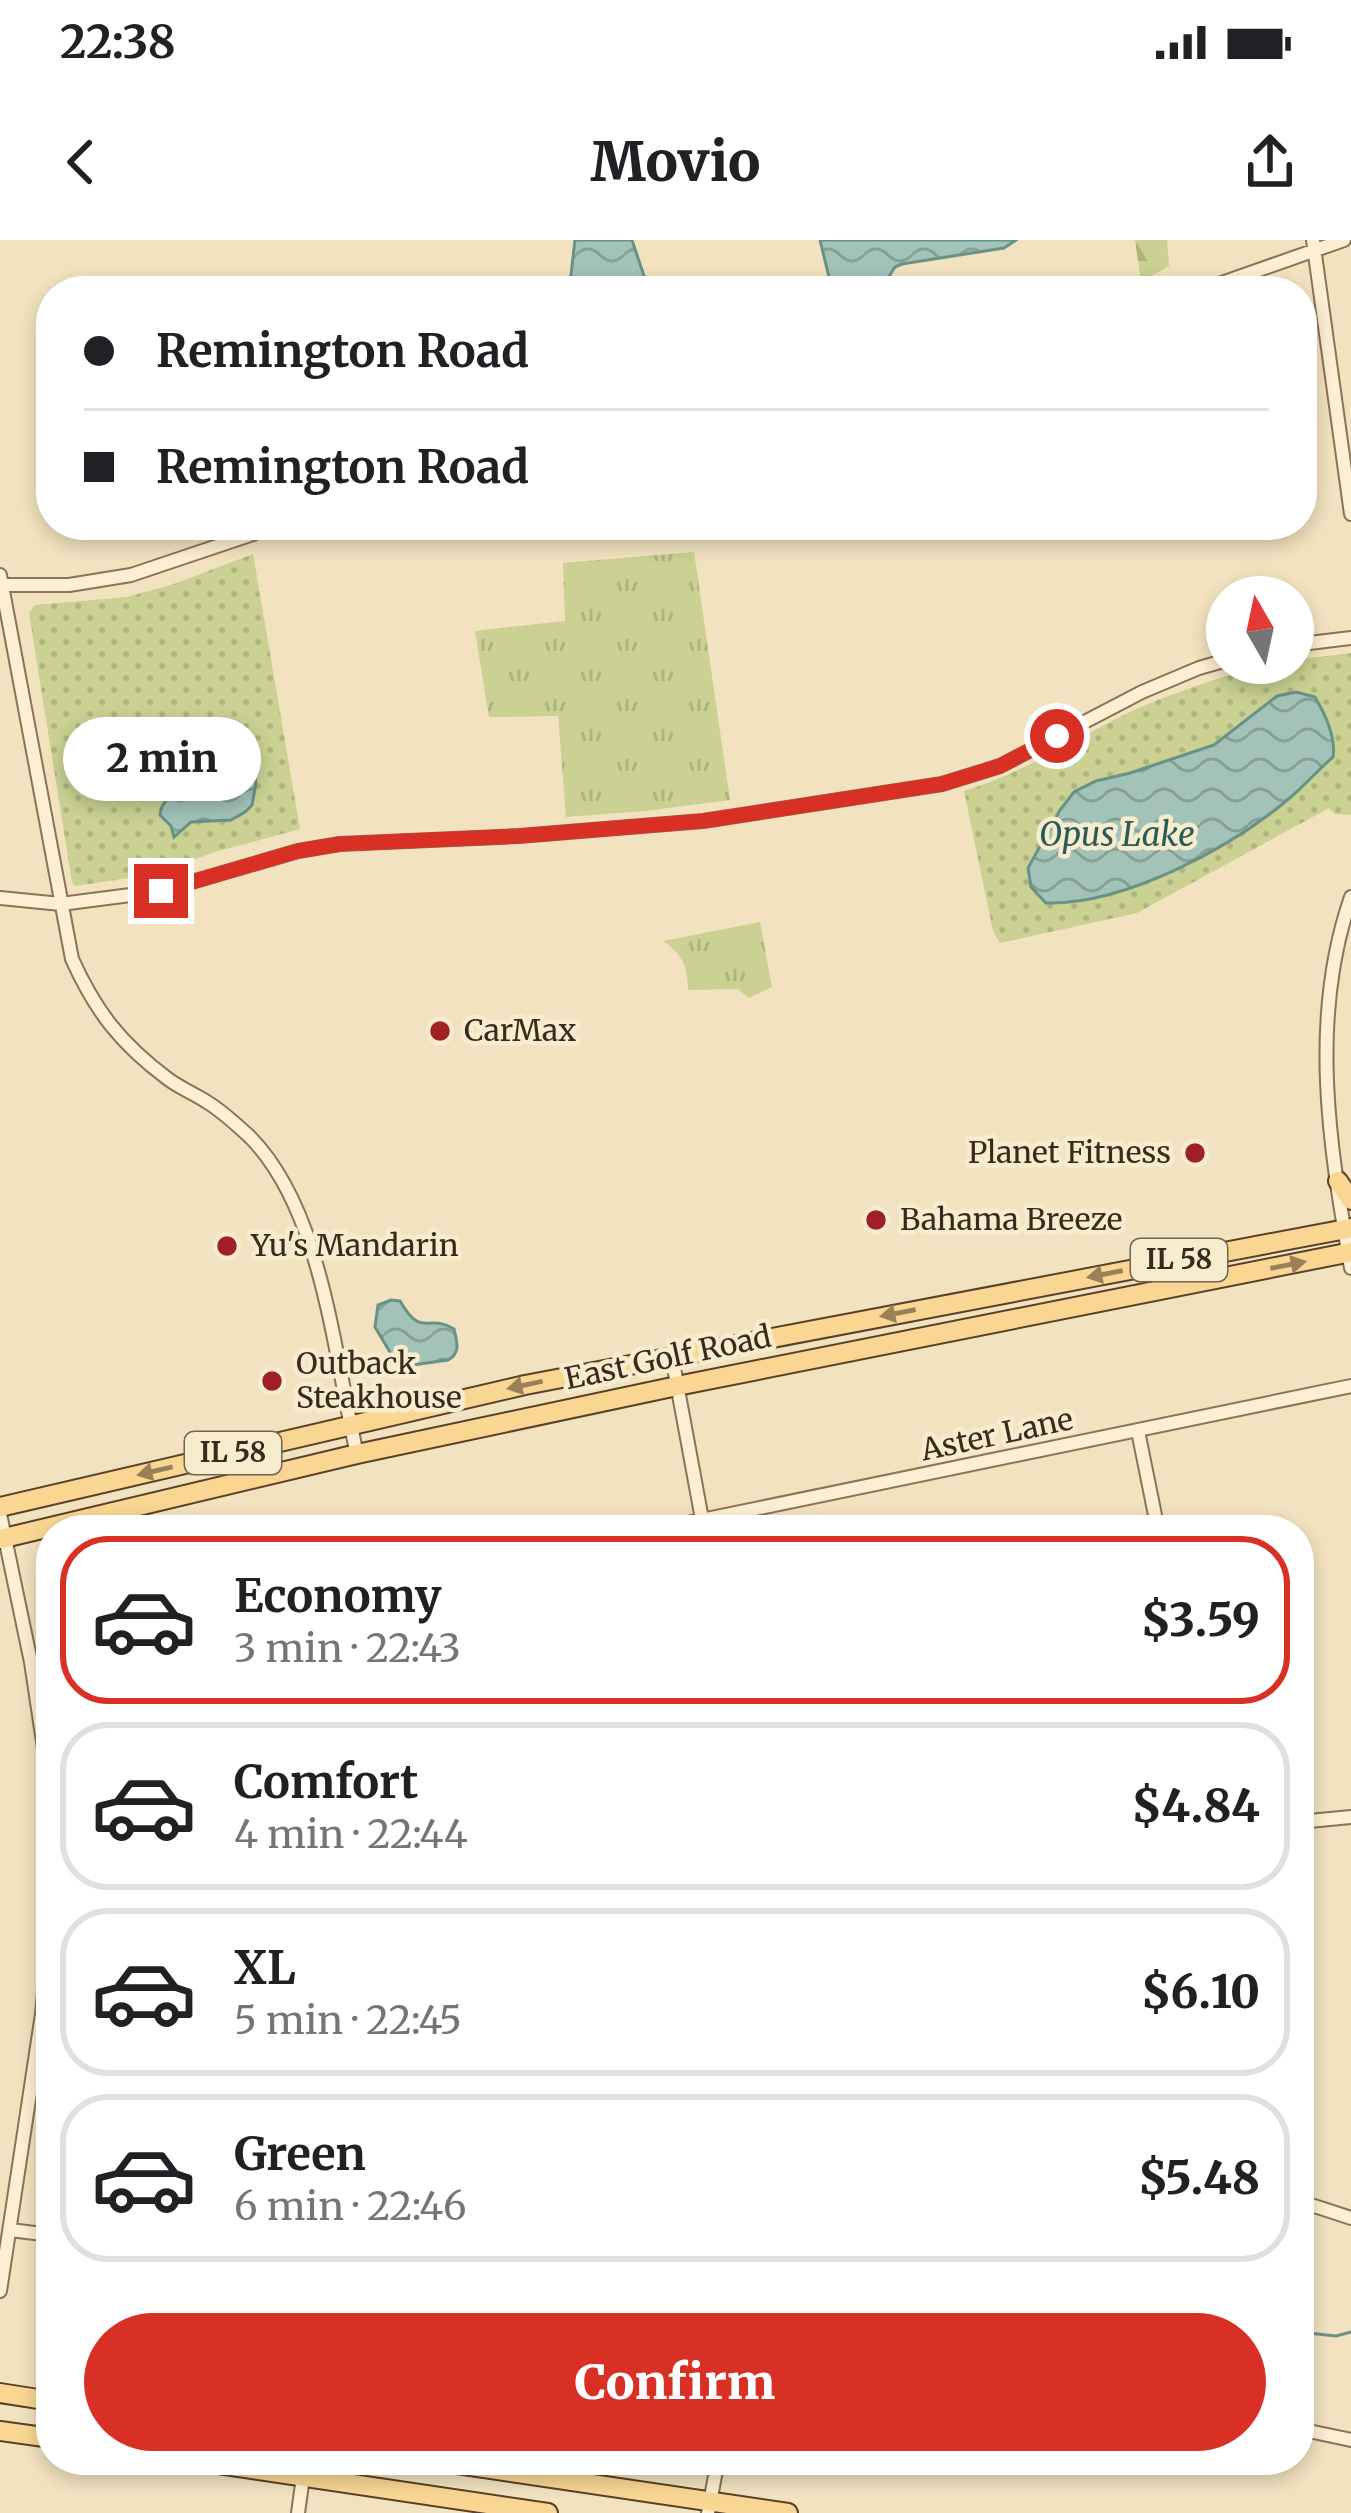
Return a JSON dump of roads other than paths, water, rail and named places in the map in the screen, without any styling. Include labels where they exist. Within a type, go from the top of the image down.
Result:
[{"type":"main road","points":[[1338,1181],[1351,1200]]},
{"type":"main road","name":"East Golf Road","points":[[0,1510],[525,1385],[1348,1228]]},
{"type":"main road","name":"East Golf Road","points":[[100,1515],[677,1386],[1350,1258]]},
{"type":"main road","name":"East Golf Road","points":[[3,1538],[36,1530]]},
{"type":"main road","points":[[0,2393],[36,2399]]},
{"type":"main road","points":[[0,2431],[36,2436]]},
{"type":"main road","points":[[290,2475],[548,2513]]},
{"type":"main road","points":[[519,2475],[709,2507],[788,2513]]},
{"type":"street","points":[[1237,276],[1314,246],[1343,240]]},
{"type":"street","points":[[1314,246],[1347,438],[1351,514]]},
{"type":"street","points":[[238,540],[131,575],[69,585],[1,582],[72,959],[104,1021],[170,1081],[210,1103],[251,1138],[279,1176],[304,1227],[321,1281],[357,1454]]},
{"type":"street","points":[[1314,642],[1351,638]]},
{"type":"street","points":[[0,898],[62,904],[161,891],[298,851],[340,844],[703,821],[942,784],[1000,766],[1142,692],[1206,666]]},
{"type":"street","points":[[1350,1258],[1325,1080],[1325,1046],[1331,979],[1351,897]]},
{"type":"street","points":[[672,1357],[701,1515]]},
{"type":"street","name":"Aster Lane","points":[[749,1515],[1351,1386]]},
{"type":"street","points":[[1138,1431],[1155,1515]]},
{"type":"street","points":[[0,1510],[36,1696]]},
{"type":"street","points":[[31,1662],[36,1661]]},
{"type":"street","points":[[1314,1821],[1351,1817]]},
{"type":"street","points":[[0,2291],[36,2054]]},
{"type":"street","points":[[1314,2205],[1351,2218]]},
{"type":"street","points":[[10,2230],[36,2233]]},
{"type":"street","points":[[1314,2432],[1351,2440]]},
{"type":"street","points":[[709,2507],[715,2475]]},
{"type":"street","points":[[298,2513],[303,2477]]},
{"type":"water","points":[[575,240],[632,240],[644,276],[570,276]]},
{"type":"water","points":[[820,240],[1016,240],[1004,248],[902,264],[889,276],[829,276]]},
{"type":"water","name":"Opus Lake","points":[[1296,692],[1315,697],[1331,734],[1333,757],[1268,815],[1209,853],[1109,894],[1046,903],[1031,887],[1028,868],[1074,792],[1214,745],[1277,696]]},
{"type":"water","points":[[209,720],[229,734],[254,772],[252,805],[231,820],[191,822],[174,837],[160,815],[162,807],[199,781],[204,767],[197,733]]},
{"type":"water","points":[[400,1301],[420,1322],[454,1329],[455,1354],[448,1360],[406,1366],[394,1359],[375,1327],[378,1305]]},
{"type":"waterway","points":[[1314,2334],[1351,2332]]},
{"type":"place","name":"CarMax","points":[[440,1031]]},
{"type":"place","name":"Planet Fitness","points":[[1195,1153]]},
{"type":"place","name":"Bahama Breeze","points":[[876,1220]]},
{"type":"place","name":"Yu's Mandarin","points":[[227,1246]]},
{"type":"place","name":"Outback Steakhouse","points":[[272,1381]]}]
